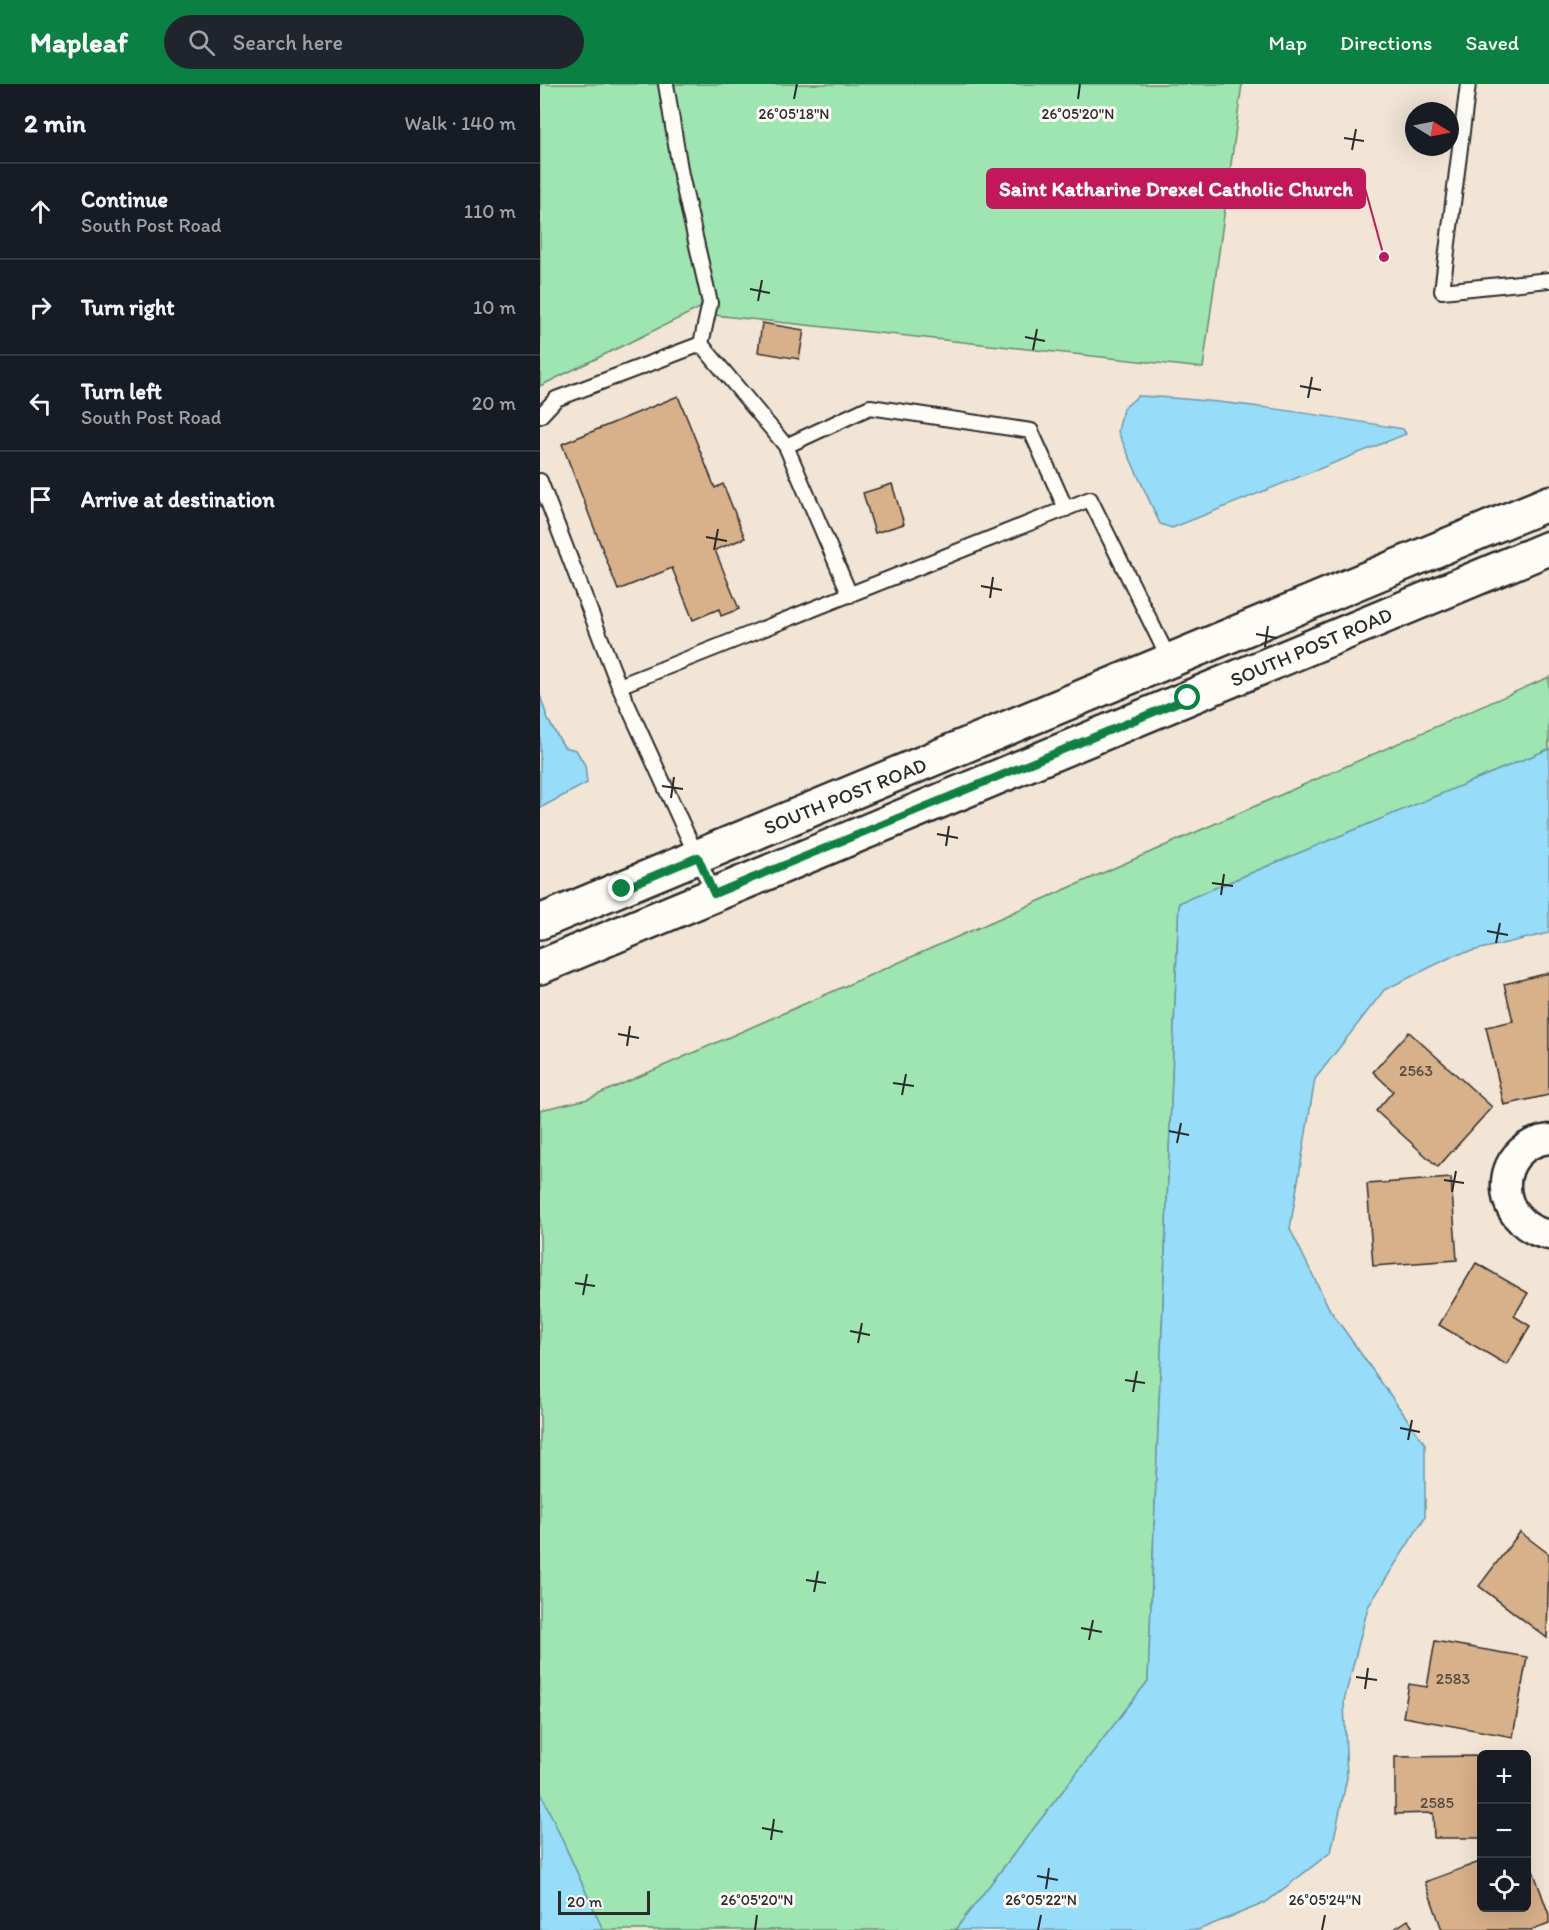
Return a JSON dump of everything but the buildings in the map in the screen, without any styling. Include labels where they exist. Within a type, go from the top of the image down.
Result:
[{"type":"street","name":"SOUTH POST ROAD","points":[[540,922],[1171,663],[1549,504]]},
{"type":"street","name":"SOUTH POST ROAD","points":[[540,967],[1549,548]]},
{"type":"street","points":[[1549,1139],[1528,1146],[1516,1157],[1505,1185],[1507,1200],[1513,1214],[1536,1233],[1549,1235]]},
{"type":"lane","points":[[666,84],[681,176],[710,303],[701,344]]},
{"type":"lane","points":[[1468,84],[1442,291],[1549,280]]},
{"type":"lane","points":[[540,416],[556,399],[701,344]]},
{"type":"lane","points":[[701,344],[786,447],[850,595]]},
{"type":"lane","points":[[786,447],[870,406],[1031,431],[1066,509]]},
{"type":"lane","points":[[540,481],[619,686],[714,894]]},
{"type":"lane","points":[[619,686],[1090,499],[1171,663]]},
{"type":"green space","points":[[540,84],[1242,84],[1203,368],[714,315],[710,303],[540,386]]},
{"type":"green space","points":[[1549,677],[1549,749],[1179,903],[1148,1681],[955,1930],[603,1930],[540,1791],[540,1110],[588,1099]]},
{"type":"water","points":[[1138,396],[1238,404],[1304,413],[1403,429],[1406,434],[1172,528],[1160,524],[1118,432],[1123,409]]},
{"type":"water","points":[[540,695],[548,720],[564,747],[576,750],[585,765],[587,783],[540,808]]},
{"type":"water","points":[[1549,749],[1549,933],[1455,955],[1384,990],[1315,1079],[1290,1229],[1330,1310],[1425,1444],[1425,1517],[1368,1607],[1344,1701],[1347,1778],[1331,1852],[1265,1903],[1198,1930],[955,1930],[1148,1681],[1179,903]]},
{"type":"water","points":[[540,1791],[603,1930],[540,1930]]},
{"type":"place","name":"Saint Katharine Drexel Catholic Church","points":[[1384,257]]},
{"type":"route","points":[[622,889],[698,857],[714,894],[1188,698]]}]
